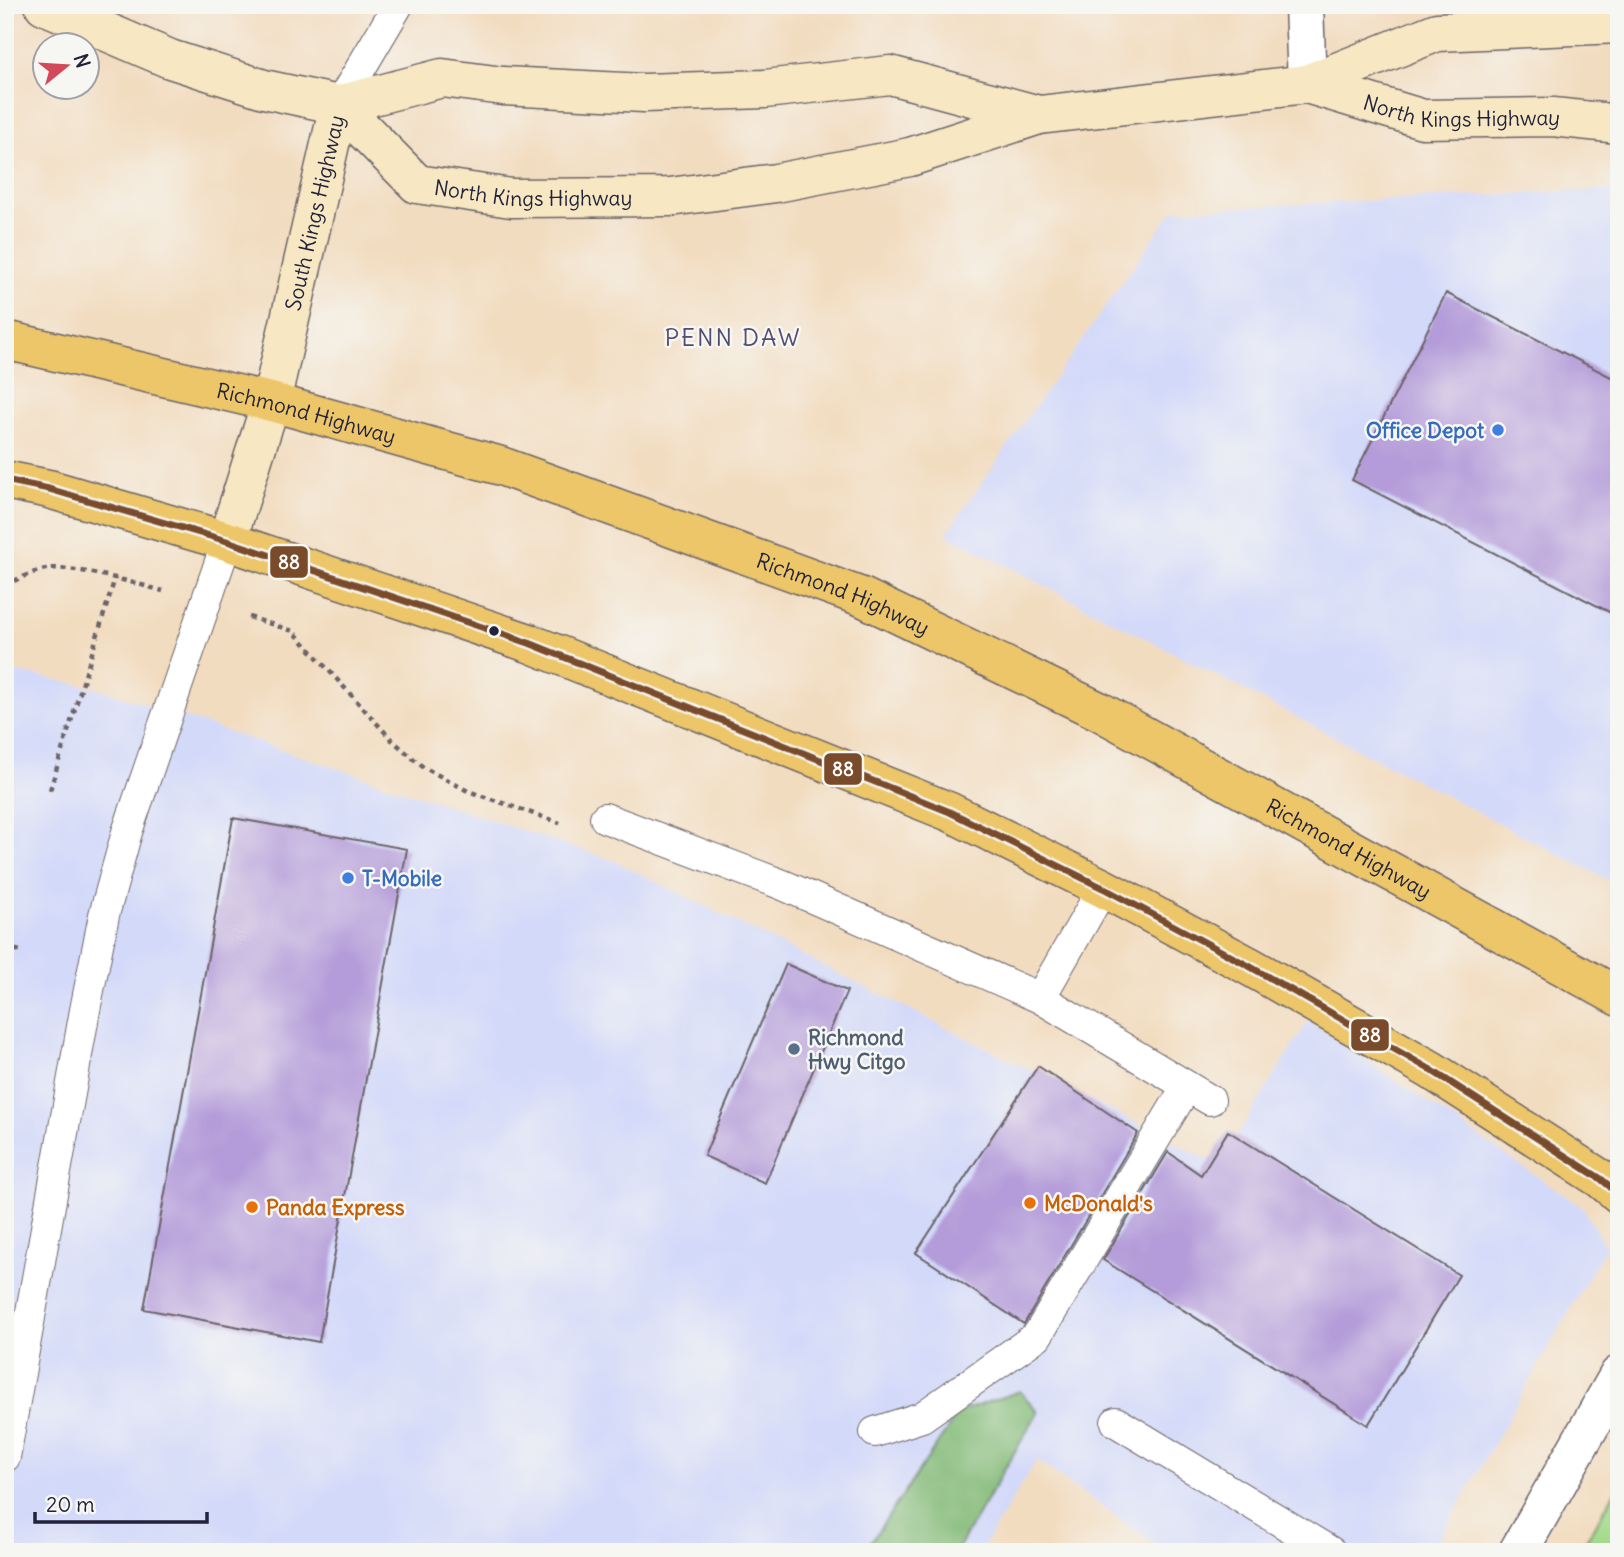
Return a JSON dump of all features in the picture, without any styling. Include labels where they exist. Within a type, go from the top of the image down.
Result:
[{"type":"highway","name":"Richmond Highway","points":[[5,340],[271,402],[501,466],[862,597],[1101,712],[1619,997]]},
{"type":"highway","points":[[5,480],[49,489],[227,541],[529,643],[950,812],[1103,888],[1249,966],[1431,1070],[1601,1179],[1619,1194]]},
{"type":"main road","name":"South Kings Highway","points":[[44,5],[170,59],[264,89],[339,105],[271,402],[227,541]]},
{"type":"main road","name":"North Kings Highway","points":[[1039,115],[890,75],[765,89],[644,93],[503,86],[442,78],[339,105],[416,184],[511,198],[670,197],[776,183],[910,157],[1039,115],[1307,84],[1437,32],[1619,24]]},
{"type":"main road","name":"North Kings Highway","points":[[1307,84],[1423,119],[1553,117],[1619,124]]},
{"type":"street","points":[[1304,5],[1307,84]]},
{"type":"street","points":[[1518,1552],[1619,1375]]},
{"type":"lane","points":[[339,105],[398,5]]},
{"type":"lane","points":[[5,1457],[104,915],[127,832],[227,541]]},
{"type":"lane","points":[[605,818],[783,885],[1040,998],[1199,1093],[1037,1336],[922,1417],[875,1432]]},
{"type":"lane","points":[[1040,998],[1103,888]]},
{"type":"lane","points":[[1116,1422],[1331,1552]]},
{"type":"path","points":[[5,584],[47,568],[125,580]]},
{"type":"path","points":[[50,790],[115,578]]},
{"type":"path","points":[[293,631],[392,740],[423,768],[468,791],[565,825]]},
{"type":"path","points":[[5,948],[22,951]]},
{"type":"shaded area","points":[[1619,189],[1619,886],[946,534],[1173,210]]},
{"type":"shaded area","points":[[5,669],[100,689],[617,862],[1219,1165],[1308,1021],[1582,1207],[1606,1247],[1432,1552],[1166,1552],[1037,1460],[980,1552],[5,1552]]},
{"type":"green space","points":[[1020,1391],[1038,1412],[956,1552],[864,1552],[959,1412]]},
{"type":"green space","points":[[1619,1485],[1619,1552],[1579,1552]]},
{"type":"building","name":"Office Depot","points":[[1446,293],[1619,381],[1619,617],[1352,480]]},
{"type":"building","points":[[233,818],[407,849],[319,1342],[144,1309]]},
{"type":"building","points":[[786,964],[847,991],[765,1183],[704,1156]]},
{"type":"building","points":[[1038,1066],[1138,1133],[1024,1324],[916,1253]]},
{"type":"building","points":[[1228,1131],[1459,1275],[1368,1425],[1103,1260],[1168,1152],[1201,1175]]},
{"type":"transit line","name":"88","points":[[5,480],[49,489],[227,541],[529,643],[950,812],[1103,888],[1249,966],[1431,1070],[1601,1179],[1619,1194]]},
{"type":"place","name":"Office Depot","points":[[1498,430]]},
{"type":"place","name":"T-Mobile","points":[[348,878]]},
{"type":"place","name":"Richmond Hwy Citgo","points":[[794,1049]]},
{"type":"place","name":"McDonald's","points":[[1030,1203]]},
{"type":"place","name":"Panda Express","points":[[252,1207]]},
{"type":"district","name":"PENN DAW","points":[[733,337]]}]
